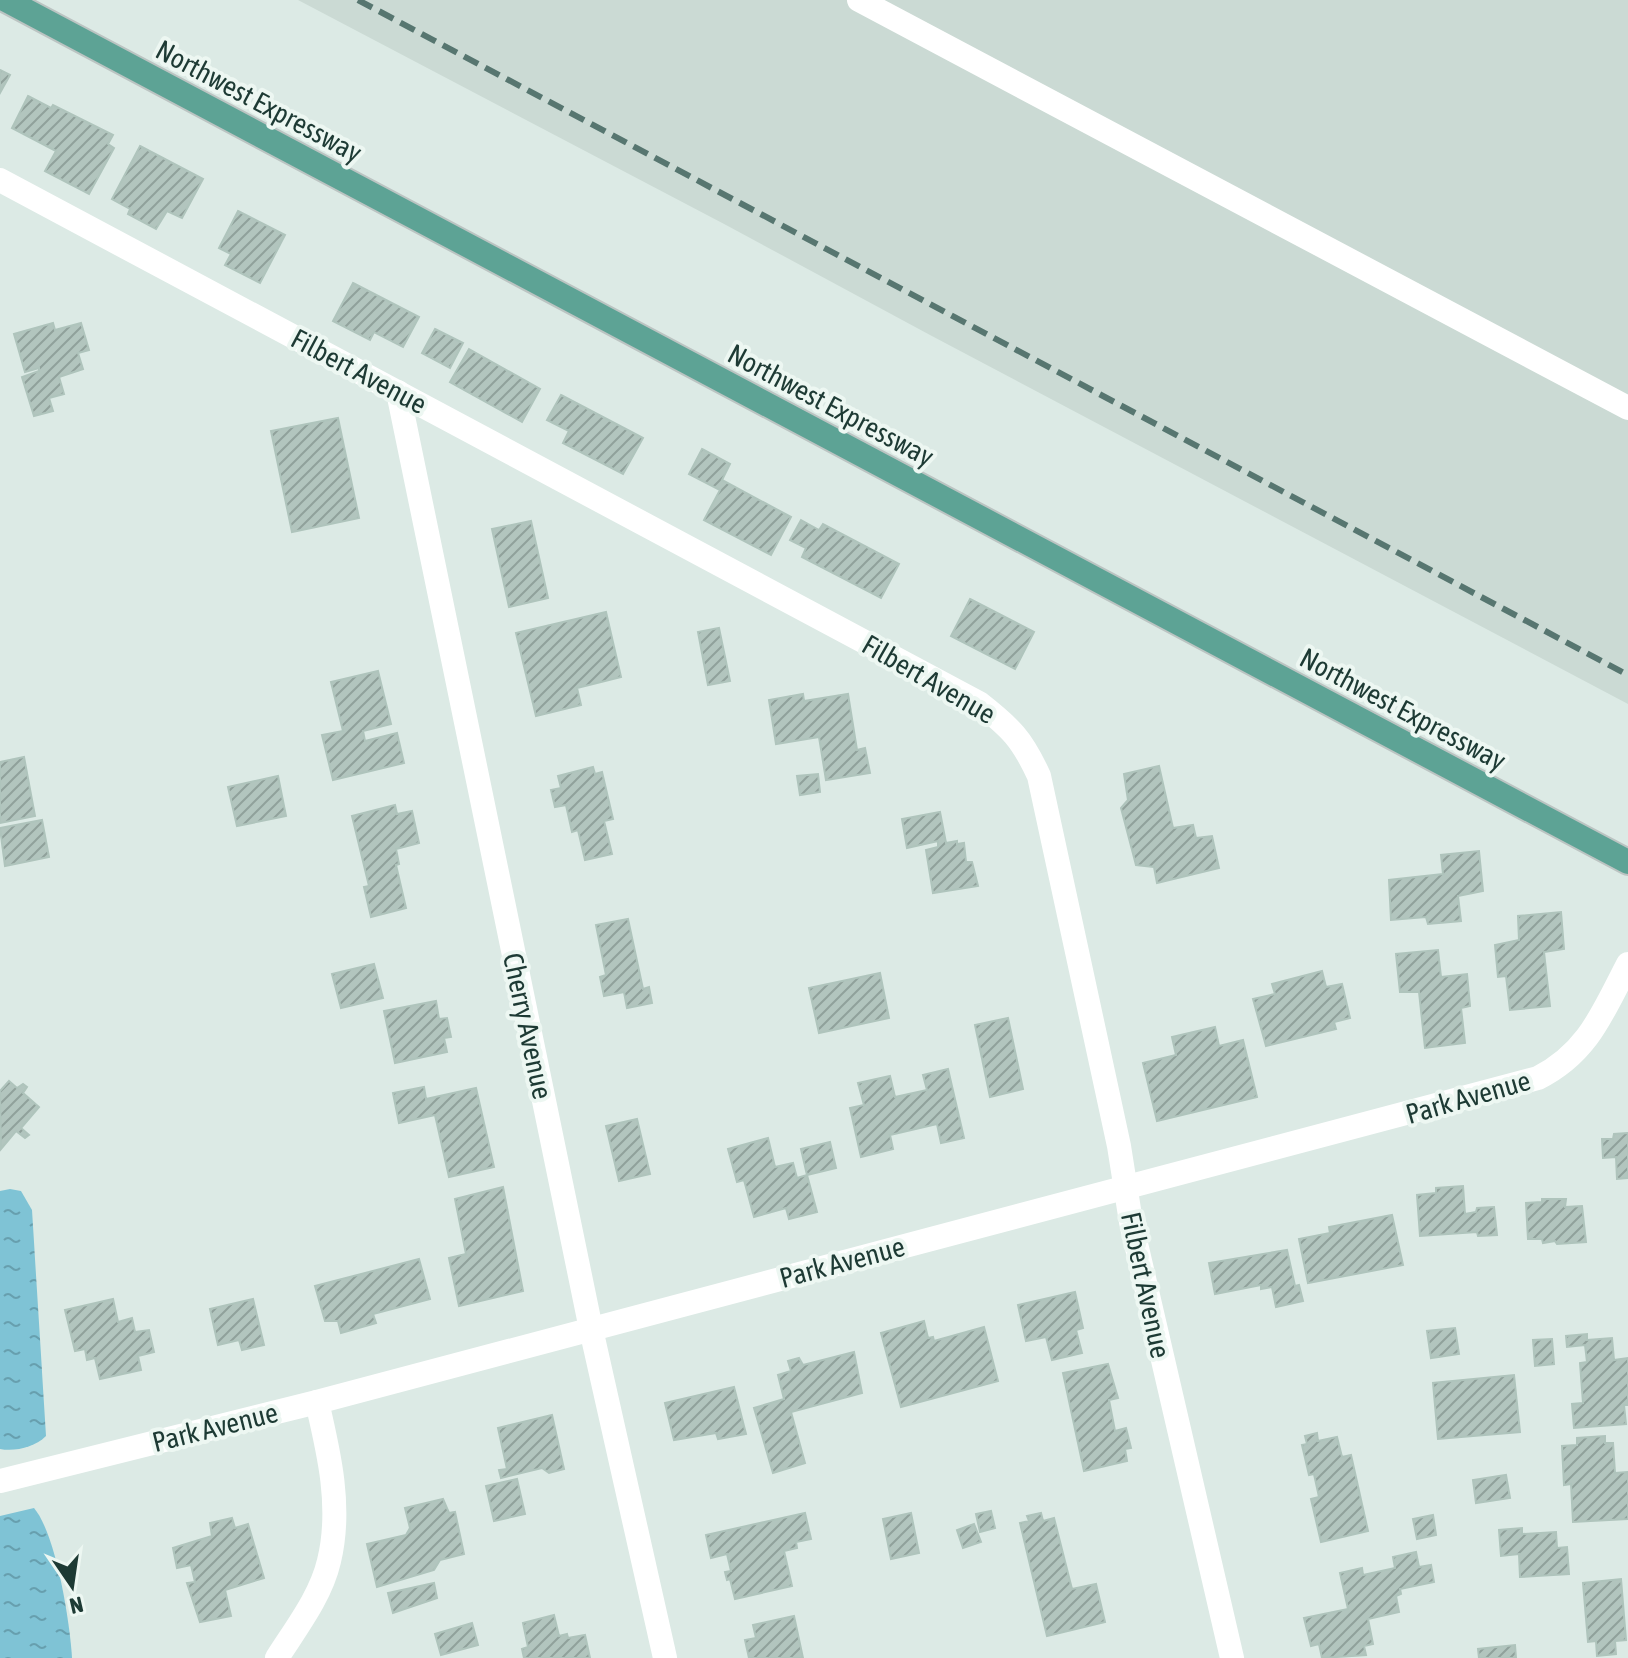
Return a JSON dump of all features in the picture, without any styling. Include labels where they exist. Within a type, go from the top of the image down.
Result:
[{"type":"main road","name":"Northwest Expressway","points":[[6,0],[1628,862]]},
{"type":"street","points":[[859,0],[1628,408]]},
{"type":"street","name":"Filbert Avenue","points":[[0,180],[979,703],[1008,726],[1026,746],[1039,776],[1119,1146],[1131,1222],[1232,1658]]},
{"type":"street","name":"Cherry Avenue","points":[[398,392],[591,1329],[665,1658]]},
{"type":"street","name":"Park Avenue","points":[[0,1481],[317,1402],[1538,1078],[1559,1068],[1618,1008],[1628,964]]},
{"type":"street","points":[[277,1658],[304,1616],[329,1560],[333,1497],[328,1446],[317,1402]]},
{"type":"shaded area","points":[[298,0],[1628,0],[1628,704],[726,225]]},
{"type":"water","points":[[0,1191],[21,1191],[32,1210],[46,1436],[31,1446],[12,1450],[0,1449]]},
{"type":"water","points":[[34,1508],[42,1520],[55,1557],[72,1658],[0,1658],[0,1516]]},
{"type":"building","points":[[0,70],[10,75],[0,93]]},
{"type":"building","points":[[28,96],[113,135],[108,144],[114,148],[89,194],[45,171],[56,151],[12,128]]},
{"type":"building","points":[[140,146],[203,179],[182,218],[167,211],[156,229],[128,214],[130,209],[112,199]]},
{"type":"building","points":[[238,211],[285,235],[260,283],[225,265],[231,254],[219,248]]},
{"type":"building","points":[[353,283],[419,317],[403,347],[374,332],[370,340],[333,321]]},
{"type":"building","points":[[53,323],[55,330],[81,323],[89,350],[78,353],[83,369],[59,377],[64,394],[49,398],[53,411],[34,416],[22,377],[39,371],[39,368],[25,372],[14,334]]},
{"type":"building","points":[[435,329],[463,343],[450,368],[422,353]]},
{"type":"building","points":[[469,349],[540,389],[522,422],[450,382]]},
{"type":"building","points":[[561,395],[643,438],[623,474],[563,443],[569,431],[547,420]]},
{"type":"building","points":[[338,418],[359,518],[292,532],[271,431]]},
{"type":"building","points":[[702,449],[730,464],[722,480],[791,517],[771,555],[704,520],[720,490],[689,474]]},
{"type":"building","points":[[801,520],[819,530],[823,524],[899,564],[881,598],[802,557],[806,548],[790,540]]},
{"type":"building","points":[[531,521],[548,598],[509,607],[492,529]]},
{"type":"building","points":[[970,599],[1034,632],[1015,669],[951,636]]},
{"type":"building","points":[[606,612],[621,677],[577,688],[581,705],[536,716],[516,633]]},
{"type":"building","points":[[719,628],[730,681],[708,685],[698,632]]},
{"type":"building","points":[[378,671],[391,724],[363,731],[365,741],[397,733],[404,763],[333,780],[322,735],[343,731],[331,682]]},
{"type":"building","points":[[803,694],[804,701],[848,694],[857,750],[865,748],[870,773],[826,780],[819,737],[776,744],[769,700]]},
{"type":"building","points":[[24,757],[35,816],[0,823],[0,762]]},
{"type":"building","points":[[1159,766],[1173,828],[1193,825],[1196,838],[1212,836],[1219,868],[1157,883],[1154,867],[1136,865],[1121,808],[1128,800],[1124,774]]},
{"type":"building","points":[[593,767],[595,774],[602,772],[613,819],[604,821],[612,854],[585,860],[578,830],[572,832],[566,805],[555,807],[551,790],[561,788],[558,776]]},
{"type":"building","points":[[818,774],[820,792],[800,795],[797,776]]},
{"type":"building","points":[[278,776],[286,816],[237,826],[228,787]]},
{"type":"building","points":[[395,805],[397,814],[412,811],[419,843],[396,849],[399,864],[396,865],[406,908],[371,917],[364,887],[369,886],[352,816]]},
{"type":"building","points":[[940,812],[946,843],[964,843],[966,862],[972,862],[978,886],[933,893],[926,850],[938,847],[938,841],[907,848],[902,819]]},
{"type":"building","points":[[42,820],[49,857],[5,866],[0,828]]},
{"type":"building","points":[[1479,851],[1483,891],[1458,896],[1461,921],[1428,924],[1426,917],[1391,920],[1389,880],[1443,874],[1441,855]]},
{"type":"building","points":[[1561,912],[1564,949],[1544,952],[1550,1006],[1510,1010],[1506,976],[1498,977],[1495,945],[1519,940],[1518,916]]},
{"type":"building","points":[[628,919],[643,989],[649,987],[652,1003],[627,1008],[624,992],[604,996],[600,977],[606,975],[596,925]]},
{"type":"building","points":[[1438,950],[1441,977],[1467,974],[1470,1006],[1461,1008],[1465,1043],[1425,1048],[1419,992],[1400,992],[1396,954]]},
{"type":"building","points":[[374,964],[383,998],[341,1008],[332,974]]},
{"type":"building","points":[[1322,971],[1326,987],[1342,984],[1350,1018],[1334,1022],[1336,1029],[1266,1046],[1253,999],[1275,994],[1272,984]]},
{"type":"building","points":[[880,973],[889,1018],[819,1033],[809,988]]},
{"type":"building","points":[[436,1001],[439,1019],[447,1018],[451,1037],[444,1038],[447,1052],[395,1063],[384,1011]]},
{"type":"building","points":[[1008,1018],[1023,1089],[990,1097],[975,1025]]},
{"type":"building","points":[[1215,1027],[1219,1046],[1243,1040],[1257,1097],[1157,1121],[1143,1063],[1176,1055],[1172,1037]]},
{"type":"building","points":[[948,1069],[964,1138],[941,1143],[937,1124],[890,1135],[893,1149],[861,1157],[850,1108],[864,1105],[858,1083],[890,1076],[895,1097],[927,1090],[923,1075]]},
{"type":"building","points":[[9,1081],[17,1088],[23,1084],[27,1087],[23,1093],[39,1107],[21,1128],[29,1135],[25,1138],[16,1131],[1,1149],[0,1091]]},
{"type":"building","points":[[424,1087],[426,1099],[476,1088],[494,1167],[449,1177],[435,1115],[399,1123],[393,1093]]},
{"type":"building","points":[[637,1119],[650,1174],[619,1181],[606,1126]]},
{"type":"building","points":[[1628,1133],[1628,1178],[1617,1179],[1616,1157],[1603,1158],[1602,1139],[1613,1139],[1614,1134]]},
{"type":"building","points":[[768,1138],[775,1167],[793,1163],[797,1178],[807,1175],[817,1212],[789,1219],[786,1208],[754,1217],[744,1180],[737,1182],[728,1149]]},
{"type":"building","points":[[830,1142],[836,1168],[807,1175],[801,1149]]},
{"type":"building","points":[[1463,1186],[1465,1214],[1476,1212],[1477,1208],[1494,1207],[1497,1235],[1478,1236],[1477,1232],[1420,1236],[1417,1195],[1436,1193],[1436,1188]]},
{"type":"building","points":[[503,1187],[523,1291],[459,1306],[449,1258],[466,1254],[455,1199]]},
{"type":"building","points":[[1542,1199],[1566,1199],[1565,1207],[1582,1206],[1586,1242],[1557,1244],[1555,1241],[1543,1243],[1542,1239],[1528,1239],[1526,1203],[1542,1202]]},
{"type":"building","points":[[1392,1215],[1403,1265],[1308,1283],[1299,1239],[1330,1233],[1329,1227]]},
{"type":"building","points":[[1287,1250],[1295,1286],[1299,1285],[1303,1301],[1276,1307],[1272,1287],[1261,1289],[1261,1285],[1215,1294],[1209,1263]]},
{"type":"building","points":[[419,1259],[430,1299],[373,1314],[376,1323],[341,1333],[338,1321],[325,1321],[315,1286]]},
{"type":"building","points":[[1075,1292],[1083,1328],[1076,1330],[1082,1353],[1052,1360],[1046,1337],[1026,1341],[1018,1305]]},
{"type":"building","points":[[113,1299],[118,1322],[132,1318],[135,1332],[149,1330],[154,1352],[138,1356],[141,1370],[100,1379],[95,1358],[87,1360],[85,1349],[75,1351],[65,1310]]},
{"type":"building","points":[[253,1299],[264,1345],[242,1350],[239,1340],[218,1345],[210,1309]]},
{"type":"building","points":[[924,1321],[928,1338],[933,1337],[934,1341],[984,1327],[998,1381],[901,1407],[881,1333]]},
{"type":"building","points":[[1455,1328],[1459,1354],[1431,1358],[1427,1331]]},
{"type":"building","points":[[1587,1334],[1587,1340],[1612,1338],[1614,1360],[1628,1358],[1628,1405],[1624,1405],[1626,1424],[1574,1428],[1572,1404],[1583,1403],[1580,1363],[1587,1362],[1585,1345],[1567,1347],[1566,1336]]},
{"type":"building","points":[[1552,1339],[1554,1364],[1535,1366],[1533,1340]]},
{"type":"building","points":[[854,1352],[862,1393],[791,1412],[805,1463],[773,1473],[754,1408],[784,1399],[778,1375],[791,1371],[788,1361],[799,1358],[803,1365]]},
{"type":"building","points":[[1108,1364],[1118,1398],[1109,1400],[1115,1431],[1126,1428],[1131,1448],[1125,1449],[1127,1461],[1084,1471],[1063,1373]]},
{"type":"building","points":[[1514,1375],[1520,1432],[1438,1439],[1433,1383]]},
{"type":"building","points":[[734,1387],[746,1434],[718,1439],[716,1433],[674,1440],[665,1403]]},
{"type":"building","points":[[552,1415],[564,1469],[549,1473],[542,1468],[501,1478],[499,1470],[507,1469],[498,1428]]},
{"type":"building","points":[[1317,1433],[1318,1441],[1337,1437],[1342,1457],[1351,1455],[1368,1531],[1321,1542],[1311,1499],[1319,1497],[1314,1474],[1309,1475],[1302,1445],[1307,1444],[1305,1436]]},
{"type":"building","points":[[1605,1436],[1605,1443],[1613,1443],[1615,1473],[1628,1472],[1628,1519],[1573,1522],[1571,1484],[1564,1485],[1562,1446],[1577,1445],[1577,1438]]},
{"type":"building","points":[[1506,1475],[1510,1498],[1476,1503],[1473,1480]]},
{"type":"building","points":[[517,1479],[525,1514],[494,1521],[486,1486]]},
{"type":"building","points":[[443,1499],[449,1513],[455,1512],[464,1554],[440,1560],[434,1570],[377,1587],[367,1544],[406,1535],[410,1528],[405,1508]]},
{"type":"building","points":[[991,1511],[995,1528],[980,1532],[976,1514]]},
{"type":"building","points":[[805,1513],[811,1539],[796,1542],[797,1548],[784,1551],[792,1586],[735,1599],[725,1572],[731,1571],[727,1554],[711,1558],[706,1535]]},
{"type":"building","points":[[911,1513],[919,1553],[891,1559],[883,1519]]},
{"type":"building","points":[[1041,1513],[1043,1521],[1054,1518],[1072,1589],[1096,1584],[1105,1622],[1047,1636],[1020,1523],[1029,1521],[1027,1516]]},
{"type":"building","points":[[1433,1515],[1436,1535],[1417,1539],[1413,1519]]},
{"type":"building","points":[[232,1518],[235,1528],[248,1524],[264,1578],[225,1590],[231,1616],[200,1622],[187,1583],[195,1582],[191,1565],[177,1568],[173,1548],[212,1536],[210,1523]]},
{"type":"building","points":[[974,1524],[981,1542],[963,1548],[957,1530]]},
{"type":"building","points":[[1522,1528],[1522,1534],[1556,1532],[1557,1548],[1567,1547],[1569,1574],[1520,1577],[1519,1554],[1501,1556],[1499,1530]]},
{"type":"building","points":[[1416,1552],[1419,1567],[1431,1565],[1434,1582],[1400,1589],[1401,1594],[1396,1596],[1399,1612],[1368,1619],[1373,1644],[1364,1646],[1366,1655],[1322,1658],[1319,1644],[1311,1646],[1304,1618],[1348,1609],[1340,1573],[1362,1568],[1363,1575],[1395,1568],[1393,1557]]},
{"type":"building","points":[[1621,1579],[1626,1640],[1615,1641],[1616,1654],[1597,1656],[1596,1641],[1588,1642],[1583,1583]]},
{"type":"building","points":[[434,1583],[437,1598],[393,1613],[388,1593]]},
{"type":"building","points":[[554,1615],[559,1636],[585,1635],[590,1658],[524,1658],[522,1649],[528,1647],[523,1623]]},
{"type":"building","points":[[794,1616],[803,1658],[749,1658],[745,1640],[756,1638],[753,1625]]},
{"type":"building","points":[[472,1623],[478,1645],[441,1655],[435,1634]]},
{"type":"building","points":[[1515,1645],[1516,1658],[1479,1658],[1478,1649]]},
{"type":"railway","points":[[358,0],[1628,675]]}]
